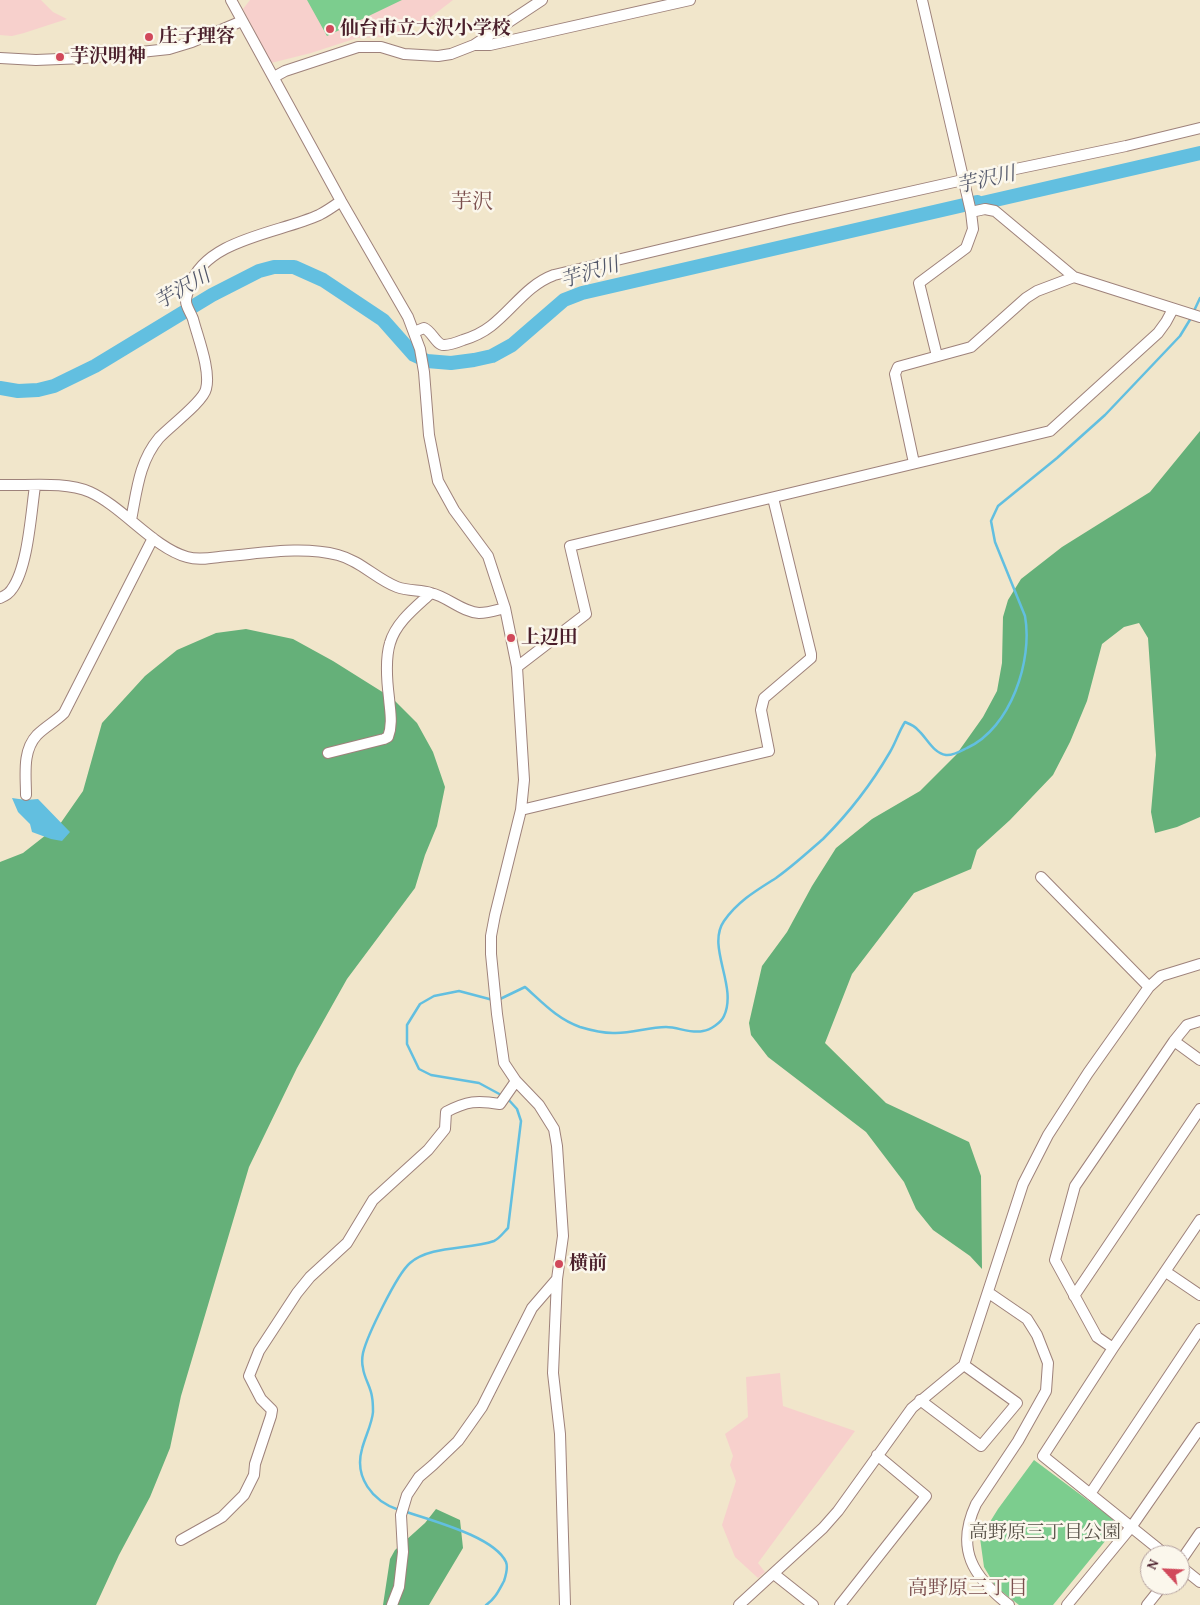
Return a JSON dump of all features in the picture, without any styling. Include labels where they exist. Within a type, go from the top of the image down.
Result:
[{"type":"street","points":[[231,0],[342,201],[397,295],[414,332],[424,368],[429,435],[438,481],[454,510],[488,556],[505,608],[517,667],[524,780],[521,810],[491,936],[496,1005],[504,1063],[513,1085],[539,1105],[554,1129],[557,1146],[564,1236],[557,1279],[554,1373],[560,1434],[565,1605]]},
{"type":"street","points":[[274,78],[285,71],[358,47],[381,47],[404,54],[438,56],[451,54],[474,45],[542,0]]},
{"type":"street","points":[[474,45],[490,45],[690,0]]},
{"type":"street","points":[[922,0],[973,229],[966,248],[919,283],[937,356]]},
{"type":"street","points":[[0,58],[36,60],[84,58],[162,50],[192,42],[242,22]]},
{"type":"street","points":[[414,332],[424,328],[428,330],[439,344],[444,346],[459,342],[487,328],[501,317],[524,293],[539,282],[554,275],[789,219],[1126,146],[1200,128]]},
{"type":"street","points":[[131,520],[138,478],[143,464],[153,447],[179,418],[200,401],[206,391],[206,371],[192,317],[186,304],[189,288],[197,271],[224,250],[240,241],[319,215],[342,201]]},
{"type":"street","points":[[970,211],[985,208],[995,211],[1074,277],[1197,316]]},
{"type":"street","points":[[914,464],[895,374],[898,366],[970,347],[1026,298],[1037,291],[1074,277]]},
{"type":"street","points":[[517,667],[586,614],[570,546],[1050,431],[1158,333],[1174,309]]},
{"type":"street","points":[[0,485],[70,486],[84,490],[109,504],[153,538],[180,555],[193,559],[273,552],[326,552],[358,563],[397,587],[432,593],[449,599],[462,608],[480,613],[505,608]]},
{"type":"street","points":[[0,598],[7,596],[13,589],[20,572],[35,486]]},
{"type":"street","points":[[521,810],[769,751],[761,710],[764,698],[811,658],[773,498]]},
{"type":"street","points":[[26,795],[26,756],[31,744],[36,736],[64,713],[153,538]]},
{"type":"street","points":[[328,753],[384,739],[388,736],[391,724],[388,690],[389,644],[395,631],[406,616],[432,593]]},
{"type":"street","points":[[1041,877],[1149,987]]},
{"type":"street","points":[[742,1604],[823,1528],[838,1511],[912,1408],[964,1364],[989,1293],[1023,1184],[1048,1135],[1088,1073],[1149,987],[1161,976],[1200,964]]},
{"type":"street","points":[[1113,1348],[1097,1337],[1055,1260],[1075,1186],[1174,1041],[1187,1025],[1200,1021]]},
{"type":"street","points":[[1174,1041],[1200,1060]]},
{"type":"street","points":[[181,1540],[222,1517],[244,1495],[254,1475],[255,1464],[272,1410],[261,1399],[250,1376],[260,1351],[297,1292],[310,1276],[347,1243],[373,1200],[428,1150],[445,1129],[446,1112],[464,1103],[480,1100],[500,1104],[513,1085]]},
{"type":"street","points":[[1074,1296],[1200,1109]]},
{"type":"street","points":[[1154,1545],[1043,1456],[1113,1348],[1200,1220]]},
{"type":"street","points":[[1166,1272],[1200,1296]]},
{"type":"street","points":[[392,1605],[399,1587],[403,1552],[402,1510],[406,1495],[419,1476],[458,1441],[482,1407],[532,1308],[557,1279]]},
{"type":"street","points":[[989,1293],[1027,1319],[1037,1334],[1048,1363],[1046,1391],[1018,1441],[976,1504],[971,1515],[967,1536],[968,1552],[978,1576],[996,1595],[1009,1605]]},
{"type":"street","points":[[1090,1494],[1200,1329]]},
{"type":"street","points":[[920,1400],[981,1446],[1017,1403],[964,1364]]},
{"type":"street","points":[[1066,1605],[1132,1526],[1200,1428]]},
{"type":"street","points":[[840,1605],[926,1496],[877,1455]]},
{"type":"street","points":[[1190,1548],[1200,1533]]},
{"type":"street","points":[[774,1574],[813,1605]]},
{"type":"street","points":[[1190,1574],[1200,1582]]},
{"type":"street","points":[[1147,1605],[1155,1595]]},
{"type":"shaded area","points":[[0,0],[41,0],[53,12],[67,19],[12,36],[0,35]]},
{"type":"shaded area","name":"仙台市立大沢小学校","points":[[250,0],[453,0],[427,20],[384,37],[357,38],[311,53],[271,63],[243,9]]},
{"type":"shaded area","points":[[780,1373],[783,1406],[855,1431],[758,1563],[765,1572],[758,1578],[735,1557],[722,1525],[736,1481],[730,1465],[733,1456],[725,1434],[748,1417],[746,1377]]},
{"type":"green space","points":[[307,0],[402,0],[327,36]]},
{"type":"green space","points":[[1200,431],[1200,817],[1177,827],[1155,833],[1151,812],[1156,755],[1148,638],[1139,623],[1124,627],[1102,644],[1087,701],[1070,742],[1053,775],[1010,820],[977,850],[971,869],[914,893],[852,974],[825,1043],[886,1103],[969,1142],[981,1176],[982,1269],[970,1256],[933,1230],[916,1209],[904,1182],[866,1132],[768,1057],[751,1035],[749,1023],[762,966],[787,932],[812,886],[836,848],[872,819],[920,791],[956,755],[983,717],[997,691],[1002,663],[1003,617],[1008,600],[1021,579],[1062,547],[1150,492]]},
{"type":"green space","points":[[246,629],[293,639],[333,661],[392,698],[417,723],[433,752],[445,787],[437,826],[425,855],[415,888],[347,979],[297,1068],[249,1167],[181,1396],[170,1448],[150,1497],[119,1555],[96,1605],[0,1605],[0,862],[23,853],[60,824],[83,791],[102,723],[145,676],[177,650],[216,633]]},
{"type":"green space","name":"高野原三丁目公園","points":[[1034,1460],[1113,1519],[1115,1529],[1053,1605],[1019,1605],[996,1587],[984,1567],[980,1538],[998,1509]]},
{"type":"green space","points":[[436,1509],[460,1520],[463,1548],[429,1605],[383,1605],[390,1559],[395,1550],[425,1523]]},
{"type":"water","points":[[12,798],[38,799],[70,832],[62,841],[32,832],[30,824],[18,812]]},
{"type":"waterway","name":"芋沢川","points":[[0,388],[18,391],[38,390],[54,386],[95,366],[212,295],[259,271],[274,267],[294,267],[323,280],[383,320],[414,355],[427,361],[451,363],[492,356],[512,345],[564,300],[582,293],[1200,153]]},
{"type":"waterway","points":[[1193,313],[1200,298]]},
{"type":"waterway","points":[[498,1000],[525,987],[550,1010],[572,1024],[605,1032],[620,1033],[666,1027],[698,1032],[715,1026],[724,1016],[727,1004],[727,992],[718,943],[719,931],[724,921],[742,902],[788,869],[833,829],[876,775],[905,722],[917,729],[937,751],[941,754],[949,755],[960,752],[982,738],[996,725],[1007,709],[1022,672],[1027,633],[1025,616],[995,542],[991,521],[998,506],[1057,458],[1105,415],[1180,336],[1191,318]]},
{"type":"waterway","points":[[493,1000],[459,991],[434,996],[420,1004],[407,1025],[407,1044],[419,1069],[431,1075],[479,1083],[503,1096]]},
{"type":"waterway","points":[[399,1510],[389,1506],[373,1494],[363,1478],[360,1459],[373,1412],[371,1393],[363,1366],[363,1353],[383,1306],[404,1269],[410,1263],[428,1253],[494,1241],[508,1228],[521,1121],[517,1109],[507,1098]]},
{"type":"waterway","points":[[404,1511],[460,1530],[489,1544],[499,1553],[506,1562],[507,1569],[504,1581],[497,1594],[486,1605]]},
{"type":"place","name":"仙台市立大沢小学校","points":[[330,29]]},
{"type":"place","name":"庄子理容","points":[[149,37]]},
{"type":"place","name":"芋沢明神","points":[[60,57]]},
{"type":"place","name":"上辺田","points":[[511,638]]},
{"type":"place","name":"横前","points":[[559,1264]]},
{"type":"district","name":"芋沢","points":[[472,203]]},
{"type":"district","name":"高野原三丁目","points":[[968,1589]]}]
